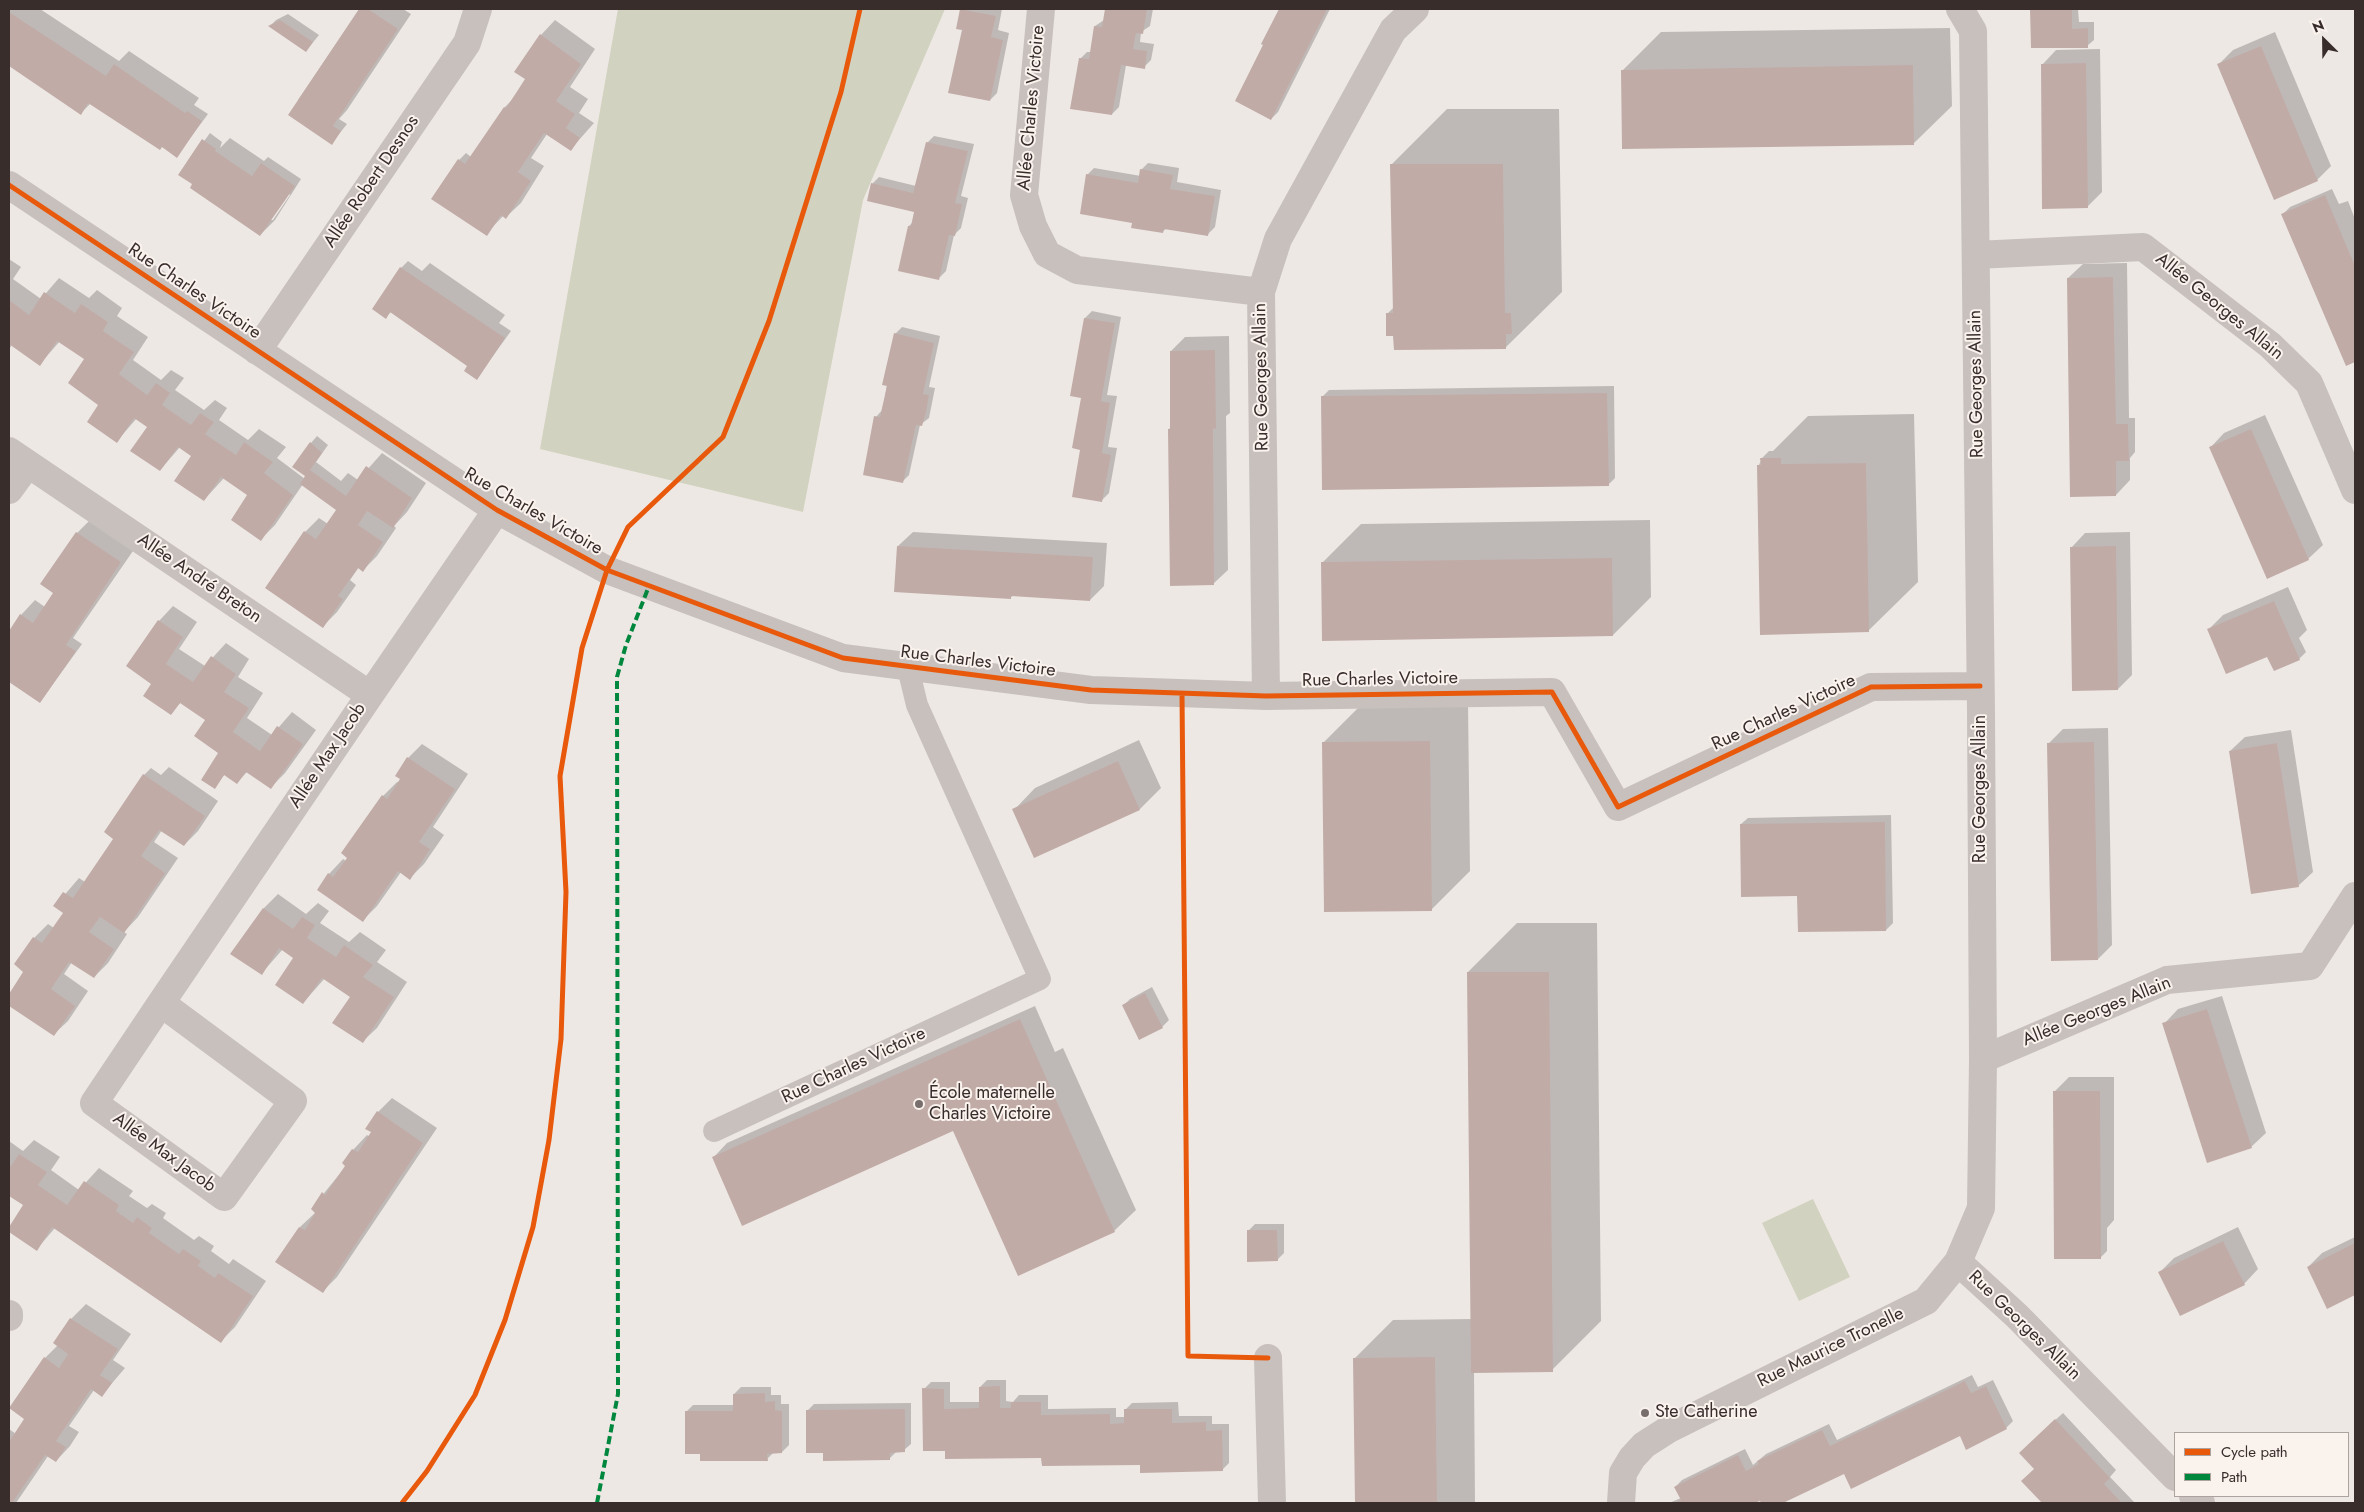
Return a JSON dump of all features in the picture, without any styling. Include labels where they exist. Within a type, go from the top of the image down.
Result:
[{"type":"street","name":"Allée Robert Desnos","points":[[257,351],[467,43],[478,9]]},
{"type":"street","name":"Allée Charles Victoire","points":[[1041,9],[1024,195],[1033,226],[1048,254],[1077,270],[1261,292]]},
{"type":"street","name":"Rue Georges Allain","points":[[1266,696],[1261,292],[1278,239],[1393,30],[1415,9]]},
{"type":"street","name":"Rue Georges Allain","points":[[1960,9],[1973,31],[1983,1059],[1981,1208],[1958,1262],[2017,1316],[2174,1476]]},
{"type":"street","name":"Rue Charles Victoire","points":[[9,185],[497,510],[616,573],[843,658],[908,668],[1091,690],[1266,696],[1552,692],[1618,807],[1871,687],[1980,686]]},
{"type":"street","name":"Allée Georges Allain","points":[[1976,255],[2143,247],[2270,345],[2309,384],[2355,490]]},
{"type":"street","name":"Allée André Breton","points":[[9,490],[18,457],[370,695]]},
{"type":"street","name":"Allée Max Jacob","points":[[161,1003],[293,1101],[224,1197],[94,1103],[161,1003],[370,695],[497,510]]},
{"type":"street","name":"Allée Georges Allain","points":[[1983,1059],[2167,980],[2310,966],[2355,896]]},
{"type":"street","name":"Rue Maurice Tronelle","points":[[1621,1503],[1623,1473],[1632,1458],[1644,1445],[1669,1429],[1926,1301],[1958,1262]]},
{"type":"street","points":[[1268,1358],[1272,1503]]},
{"type":"lane","name":"Rue Charles Victoire","points":[[714,1131],[1040,979],[917,705],[908,668]]},
{"type":"green space","points":[[618,9],[945,9],[863,200],[803,512],[540,449]]},
{"type":"green space","points":[[1813,1199],[1850,1277],[1799,1301],[1762,1223]]},
{"type":"building","points":[[359,9],[368,9],[398,29],[333,126],[341,131],[332,145],[288,115]]},
{"type":"building","points":[[960,9],[996,16],[991,37],[1003,40],[990,101],[948,93],[962,30],[956,29]]},
{"type":"building","points":[[1105,9],[1147,9],[1143,34],[1136,33],[1133,49],[1147,51],[1145,69],[1121,65],[1112,115],[1070,109],[1079,58],[1089,59],[1094,26],[1102,27]]},
{"type":"building","points":[[1279,9],[1327,9],[1271,120],[1235,101]]},
{"type":"building","points":[[2030,9],[2072,9],[2072,29],[2088,28],[2088,48],[2031,48]]},
{"type":"building","points":[[9,12],[106,76],[114,64],[185,113],[187,111],[202,121],[177,158],[162,147],[160,150],[88,103],[81,115],[9,66]]},
{"type":"building","points":[[280,20],[313,42],[306,52],[268,26]]},
{"type":"building","points":[[540,34],[581,64],[556,101],[575,114],[566,128],[580,138],[571,151],[544,133],[518,172],[531,181],[506,219],[501,215],[487,236],[431,199],[458,159],[465,164],[504,107],[506,108],[516,93],[525,79],[514,72]]},
{"type":"building","points":[[2261,46],[2318,181],[2274,200],[2217,64]]},
{"type":"building","points":[[2086,63],[2088,208],[2042,209],[2041,64]]},
{"type":"building","points":[[1913,65],[1914,145],[1622,149],[1621,70]]},
{"type":"building","points":[[202,139],[216,149],[215,151],[252,176],[261,163],[295,186],[260,236],[190,188],[192,184],[178,175]]},
{"type":"building","points":[[926,142],[968,151],[955,203],[962,204],[955,236],[949,235],[939,280],[898,271],[908,226],[911,226],[914,212],[867,201],[871,183],[913,193]]},
{"type":"building","points":[[1390,164],[1503,164],[1505,313],[1511,313],[1512,334],[1506,334],[1506,349],[1394,350],[1393,336],[1386,336],[1386,313],[1393,313]]},
{"type":"building","points":[[1140,169],[1173,175],[1170,189],[1215,196],[1208,236],[1164,229],[1163,233],[1131,228],[1132,223],[1080,214],[1086,174],[1138,183]]},
{"type":"building","points":[[2325,195],[2355,266],[2355,362],[2346,366],[2281,214]]},
{"type":"building","points":[[400,267],[505,338],[477,380],[464,371],[467,366],[390,312],[386,319],[372,309]]},
{"type":"building","points":[[2113,277],[2116,424],[2128,424],[2129,461],[2116,461],[2116,496],[2070,497],[2067,278]]},
{"type":"building","points":[[44,292],[75,313],[81,304],[108,322],[103,331],[134,352],[119,374],[147,395],[156,383],[170,393],[162,405],[191,425],[200,413],[214,422],[205,434],[236,455],[244,442],[273,462],[264,473],[293,495],[261,541],[231,520],[247,495],[221,477],[204,501],[174,481],[191,456],[178,447],[160,471],[130,451],[147,427],[134,418],[117,443],[87,422],[98,405],[68,383],[84,359],[57,341],[40,366],[9,344],[9,300],[29,315]]},
{"type":"building","points":[[1084,318],[1115,323],[1101,401],[1110,403],[1102,453],[1111,455],[1102,502],[1072,497],[1080,450],[1072,448],[1081,398],[1070,396]]},
{"type":"building","points":[[894,333],[934,343],[923,394],[929,395],[926,412],[922,426],[916,425],[903,483],[863,475],[874,416],[880,417],[887,386],[882,385]]},
{"type":"building","points":[[1215,350],[1216,429],[1213,428],[1214,585],[1170,586],[1168,429],[1170,429],[1170,351]]},
{"type":"building","points":[[1607,393],[1609,486],[1322,490],[1321,396]]},
{"type":"building","points":[[2251,429],[2309,560],[2267,579],[2209,447]]},
{"type":"building","points":[[310,442],[322,453],[310,470],[346,496],[366,466],[412,498],[393,528],[367,511],[358,525],[383,542],[363,572],[358,568],[338,596],[343,599],[323,628],[265,588],[304,531],[316,539],[336,510],[300,484],[305,476],[292,467]]},
{"type":"building","points":[[1760,458],[1781,458],[1781,464],[1866,463],[1869,632],[1760,635],[1757,465],[1761,465]]},
{"type":"building","points":[[76,532],[121,562],[66,645],[76,651],[40,703],[9,682],[9,631],[20,614],[33,623],[53,593],[40,584]]},
{"type":"building","points":[[897,546],[1093,557],[1090,601],[1011,596],[1011,599],[894,592]]},
{"type":"building","points":[[2116,546],[2118,690],[2072,691],[2070,547]]},
{"type":"building","points":[[1612,558],[1613,636],[1322,641],[1321,562]]},
{"type":"building","points":[[2274,601],[2300,660],[2274,671],[2267,657],[2226,674],[2207,629]]},
{"type":"building","points":[[158,620],[183,637],[166,664],[193,682],[211,656],[236,674],[224,692],[249,708],[233,732],[260,751],[277,726],[303,744],[271,789],[246,772],[237,784],[224,775],[215,789],[201,780],[218,753],[194,736],[205,720],[180,703],[171,715],[143,696],[151,684],[126,666]]},
{"type":"building","points":[[1430,741],[1432,911],[1324,912],[1322,742]]},
{"type":"building","points":[[2094,742],[2098,960],[2051,961],[2047,743]]},
{"type":"building","points":[[2277,743],[2299,887],[2251,894],[2229,751]]},
{"type":"building","points":[[407,757],[455,789],[419,842],[430,849],[410,880],[398,871],[363,922],[317,890],[328,873],[333,877],[347,858],[341,853],[382,795],[387,799],[400,779],[395,776]]},
{"type":"building","points":[[1118,761],[1140,810],[1034,858],[1012,809]]},
{"type":"building","points":[[143,774],[205,816],[184,846],[159,830],[141,856],[165,873],[124,933],[100,917],[89,932],[114,949],[94,978],[69,962],[51,989],[75,1006],[54,1036],[9,1006],[9,994],[23,972],[14,964],[33,937],[42,943],[63,913],[53,906],[63,892],[73,898],[113,839],[104,832]]},
{"type":"building","points":[[1885,822],[1886,931],[1798,932],[1797,896],[1741,897],[1740,824]]},
{"type":"building","points":[[263,908],[293,929],[302,917],[315,925],[307,938],[336,957],[344,945],[373,965],[363,977],[394,997],[363,1043],[332,1023],[350,997],[322,978],[303,1004],[275,985],[293,958],[279,948],[262,975],[230,954]]},
{"type":"building","points":[[1467,972],[1549,972],[1553,1372],[1471,1373]]},
{"type":"building","points":[[1145,993],[1163,1028],[1139,1040],[1122,1005]]},
{"type":"building","points":[[2207,1009],[2252,1148],[2207,1163],[2162,1023]]},
{"type":"building","points":[[1020,1019],[1115,1232],[1018,1276],[953,1131],[742,1226],[712,1157]]},
{"type":"building","points":[[2053,1091],[2100,1091],[2101,1259],[2054,1259]]},
{"type":"building","points":[[377,1111],[423,1143],[323,1293],[275,1262],[299,1227],[305,1230],[315,1213],[311,1209],[322,1192],[325,1195],[345,1166],[342,1163],[352,1149],[358,1152],[371,1132],[365,1129]]},
{"type":"building","points":[[19,1154],[47,1172],[38,1185],[67,1205],[84,1181],[119,1205],[116,1211],[133,1223],[137,1217],[152,1228],[149,1233],[179,1254],[183,1249],[201,1261],[198,1266],[215,1278],[218,1273],[253,1296],[221,1343],[52,1227],[37,1251],[9,1232],[9,1227],[23,1205],[9,1196],[9,1165],[11,1166]]},
{"type":"building","points":[[1247,1230],[1277,1230],[1278,1261],[1247,1262]]},
{"type":"building","points":[[2223,1241],[2245,1285],[2180,1316],[2158,1272]]},
{"type":"building","points":[[2355,1243],[2355,1295],[2327,1309],[2307,1267]]},
{"type":"building","points":[[70,1318],[118,1349],[100,1375],[112,1383],[102,1397],[91,1389],[56,1441],[66,1447],[56,1462],[45,1455],[12,1503],[9,1503],[9,1442],[24,1419],[9,1408],[44,1357],[59,1368],[68,1354],[53,1343]]},
{"type":"building","points":[[1435,1357],[1437,1503],[1355,1503],[1353,1358]]},
{"type":"building","points":[[1965,1381],[1971,1393],[1986,1386],[2007,1429],[1966,1450],[1960,1436],[1851,1489],[1844,1474],[1783,1503],[1761,1503],[1760,1501],[1754,1503],[1675,1503],[1681,1500],[1674,1487],[1738,1455],[1746,1471],[1759,1464],[1757,1461],[1822,1430],[1830,1446]]},
{"type":"building","points":[[1000,1386],[1000,1408],[1011,1408],[1011,1402],[1041,1402],[1041,1415],[1110,1414],[1110,1424],[1124,1423],[1124,1409],[1172,1409],[1172,1423],[1206,1422],[1206,1431],[1222,1430],[1223,1471],[1140,1473],[1140,1465],[1042,1466],[1041,1458],[945,1459],[945,1451],[923,1451],[922,1388],[944,1389],[944,1409],[979,1408],[979,1387]]},
{"type":"building","points":[[765,1393],[765,1402],[775,1401],[775,1410],[782,1411],[782,1453],[767,1454],[768,1461],[700,1461],[700,1454],[685,1454],[685,1411],[733,1411],[733,1394]]},
{"type":"building","points":[[905,1409],[905,1452],[890,1453],[890,1460],[823,1461],[823,1453],[806,1453],[806,1410]]},
{"type":"building","points":[[2055,1419],[2110,1478],[2104,1484],[2122,1503],[2042,1503],[2021,1481],[2034,1469],[2019,1453]]},
{"type":"marked path","points":[[597,1503],[618,1394],[617,677],[626,645],[649,586]]},
{"type":"cycle path","points":[[402,1503],[427,1471],[475,1395],[505,1320],[533,1227],[549,1140],[561,1039],[566,892],[560,776],[582,648],[607,570],[628,527],[723,437],[769,321],[841,92],[860,9]]},
{"type":"cycle path","points":[[9,185],[497,510],[607,570],[843,658],[1091,690],[1266,696],[1552,692],[1618,807],[1871,687],[1980,686]]},
{"type":"cycle path","points":[[1182,694],[1188,1356],[1268,1358]]},
{"type":"place","name":"École maternelle Charles Victoire","points":[[919,1104]]},
{"type":"place","name":"Ste Catherine","points":[[1645,1413]]}]
